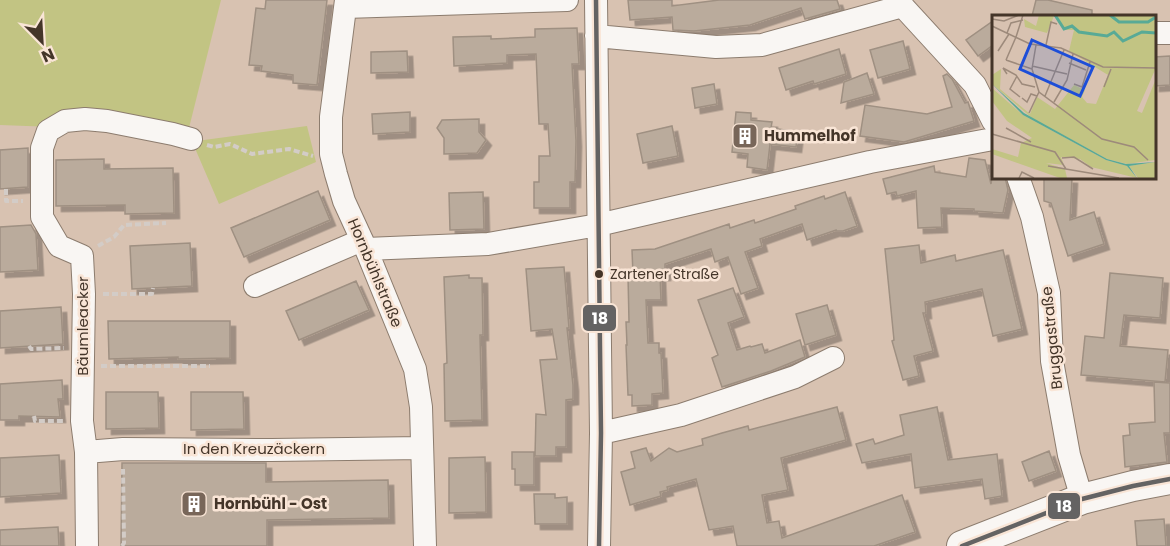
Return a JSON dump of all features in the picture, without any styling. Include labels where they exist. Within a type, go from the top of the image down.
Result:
[{"type":"main road","points":[[962,546],[1082,499],[1170,479]]},
{"type":"street","points":[[345,3],[567,0]]},
{"type":"street","points":[[596,0],[601,433],[599,546]]},
{"type":"street","name":"Hornbühlstraße","points":[[345,3],[331,117],[331,154],[344,201],[414,369],[421,407],[425,546]]},
{"type":"street","points":[[596,36],[716,47],[762,45],[900,3],[984,80],[992,116]]},
{"type":"street","name":"Bäumleacker","points":[[87,546],[86,452],[82,421],[84,294],[82,256],[59,246],[42,217],[42,148],[48,131],[65,122],[85,119],[107,121],[190,139]]},
{"type":"street","points":[[255,286],[364,245],[488,244],[598,225],[870,162],[992,139]]},
{"type":"street","name":"Bruggastraße","points":[[1018,178],[1032,217],[1049,293],[1052,361],[1069,455],[1082,499]]},
{"type":"street","points":[[601,433],[681,415],[795,377],[833,358]]},
{"type":"street","name":"In den Kreuzäckern","points":[[86,452],[123,449],[422,448]]},
{"type":"path","points":[[190,139],[214,147],[230,144],[252,154],[289,149],[314,157],[331,154]]},
{"type":"path","points":[[82,256],[114,237],[124,225],[166,223]]},
{"type":"path","points":[[84,294],[152,294],[153,288]]},
{"type":"path","points":[[29,346],[31,349],[83,357],[210,366]]},
{"type":"path","points":[[34,416],[34,421],[82,421]]},
{"type":"path","points":[[122,546],[124,543],[123,449]]},
{"type":"green space","points":[[0,0],[221,0],[188,132],[0,125]]},
{"type":"green space","points":[[307,126],[316,162],[219,204],[191,139],[204,140]]},
{"type":"building","points":[[266,0],[327,0],[317,85],[293,83],[293,75],[261,71],[262,66],[249,65],[256,8],[265,9]]},
{"type":"building","points":[[628,0],[672,0],[672,6],[719,0],[837,0],[840,9],[805,19],[801,8],[750,25],[694,31],[673,30],[672,17],[630,20]]},
{"type":"building","points":[[1036,0],[1048,0],[1092,10],[1092,15],[1032,15]]},
{"type":"building","points":[[992,22],[992,46],[978,56],[966,40]]},
{"type":"building","points":[[577,28],[579,64],[572,64],[576,141],[575,182],[570,182],[570,208],[534,208],[534,182],[539,182],[539,156],[550,156],[548,124],[539,124],[536,54],[507,55],[507,63],[454,66],[453,37],[491,36],[491,39],[535,37],[535,29]]},
{"type":"building","points":[[903,41],[910,69],[878,78],[870,50]]},
{"type":"building","points":[[839,49],[846,74],[786,90],[779,68]]},
{"type":"building","points":[[407,51],[408,72],[371,73],[371,52]]},
{"type":"building","points":[[1170,56],[1170,85],[1155,86],[1155,57]]},
{"type":"building","points":[[867,73],[874,94],[841,103],[844,82]]},
{"type":"building","points":[[947,74],[965,103],[968,102],[974,121],[904,142],[860,136],[865,105],[927,114],[952,107],[943,76]]},
{"type":"building","points":[[714,84],[717,104],[695,108],[692,88]]},
{"type":"building","points":[[410,112],[410,132],[373,134],[372,114]]},
{"type":"building","points":[[736,112],[751,113],[751,120],[772,122],[771,128],[798,132],[796,147],[770,144],[767,170],[747,167],[748,154],[732,152]]},
{"type":"building","points":[[479,119],[479,132],[486,140],[477,153],[444,154],[444,138],[437,128],[442,120]]},
{"type":"building","points":[[672,126],[678,156],[643,163],[637,134]]},
{"type":"building","points":[[28,148],[28,187],[0,189],[0,150]]},
{"type":"building","points":[[969,158],[985,160],[991,184],[992,177],[1005,178],[1008,190],[1003,213],[941,208],[942,227],[918,228],[916,191],[897,196],[896,192],[887,194],[883,179],[934,166],[935,172],[966,177]]},
{"type":"building","points":[[104,159],[104,169],[173,168],[174,213],[125,214],[125,205],[56,206],[56,160]]},
{"type":"building","points":[[1044,178],[1072,178],[1070,220],[1094,212],[1104,244],[1068,256],[1051,203],[1044,201]]},
{"type":"building","points":[[318,191],[330,220],[244,257],[231,228]]},
{"type":"building","points":[[483,192],[484,229],[450,230],[449,193]]},
{"type":"building","points":[[845,192],[857,226],[843,231],[836,230],[807,240],[802,224],[760,239],[762,246],[745,252],[758,288],[741,294],[728,257],[715,262],[711,249],[665,264],[665,275],[660,275],[661,300],[646,300],[648,343],[659,343],[663,393],[652,394],[652,405],[632,406],[632,395],[628,395],[626,322],[629,322],[628,276],[633,275],[632,250],[655,249],[729,224],[730,228],[754,220],[755,223],[796,209],[795,206],[824,196],[825,199]]},
{"type":"building","points":[[31,225],[36,234],[38,270],[0,272],[0,227]]},
{"type":"building","points":[[190,243],[192,286],[132,289],[130,246]]},
{"type":"building","points":[[919,245],[921,263],[955,255],[956,261],[1003,250],[1022,329],[993,336],[982,289],[925,302],[926,313],[923,313],[933,351],[914,356],[919,376],[903,380],[892,341],[894,340],[885,249]]},
{"type":"building","points":[[564,267],[573,385],[573,399],[566,400],[566,447],[556,447],[556,456],[535,456],[536,414],[546,415],[540,360],[557,359],[552,329],[531,331],[526,269]]},
{"type":"building","points":[[1110,273],[1163,278],[1160,318],[1124,315],[1120,346],[1168,350],[1165,382],[1081,375],[1085,336],[1104,338]]},
{"type":"building","points":[[469,275],[469,278],[482,278],[483,335],[480,335],[482,420],[445,421],[444,364],[447,363],[444,277]]},
{"type":"building","points":[[356,281],[369,310],[299,340],[286,311]]},
{"type":"building","points":[[733,288],[744,317],[728,323],[737,350],[762,344],[765,353],[800,340],[805,357],[722,387],[712,358],[718,355],[698,300]]},
{"type":"building","points":[[827,305],[836,335],[805,345],[796,314]]},
{"type":"building","points":[[61,307],[63,344],[0,348],[0,311]]},
{"type":"building","points":[[108,321],[230,321],[230,358],[109,359]]},
{"type":"building","points":[[62,380],[63,399],[58,399],[60,417],[19,416],[19,420],[0,420],[0,384]]},
{"type":"building","points":[[1154,382],[1170,383],[1170,433],[1164,433],[1167,462],[1125,467],[1123,436],[1130,435],[1129,424],[1155,422]]},
{"type":"building","points":[[106,392],[158,392],[159,428],[106,429]]},
{"type":"building","points":[[191,392],[243,392],[244,429],[191,430]]},
{"type":"building","points":[[837,407],[846,440],[781,458],[788,490],[762,495],[767,523],[779,521],[782,538],[902,495],[915,532],[874,546],[737,546],[733,526],[709,530],[696,479],[667,487],[668,490],[660,492],[661,496],[630,505],[621,472],[635,468],[631,452],[646,448],[651,461],[669,448],[677,452],[703,445],[702,439],[722,433],[748,426],[749,430]]},
{"type":"building","points":[[937,407],[948,460],[997,454],[1002,496],[985,499],[982,479],[915,488],[911,454],[862,463],[856,444],[873,439],[875,444],[904,435],[900,415]]},
{"type":"building","points":[[1049,451],[1056,471],[1029,481],[1022,462]]},
{"type":"building","points":[[512,452],[534,452],[534,485],[515,485]]},
{"type":"building","points":[[59,455],[61,493],[0,497],[0,458]]},
{"type":"building","points":[[485,457],[486,512],[449,513],[449,458]]},
{"type":"building","name":"Hornbühl - Ost","points":[[122,463],[266,463],[266,482],[388,480],[389,518],[267,520],[267,546],[121,546]]},
{"type":"building","points":[[534,494],[555,494],[555,498],[567,497],[567,524],[535,524]]},
{"type":"building","points":[[1164,519],[1166,546],[1137,546],[1135,521]]},
{"type":"building","points":[[58,527],[59,546],[0,546],[0,530]]},
{"type":"transit line","name":"18","points":[[596,0],[601,433],[599,546]]},
{"type":"transit line","name":"18","points":[[962,546],[1082,499],[1170,479]]},
{"type":"place","name":"Hummelhof","points":[[745,136]]},
{"type":"place","name":"Zartener Straße","points":[[599,274]]},
{"type":"place","name":"Hornbühl - Ost","points":[[194,504]]}]
